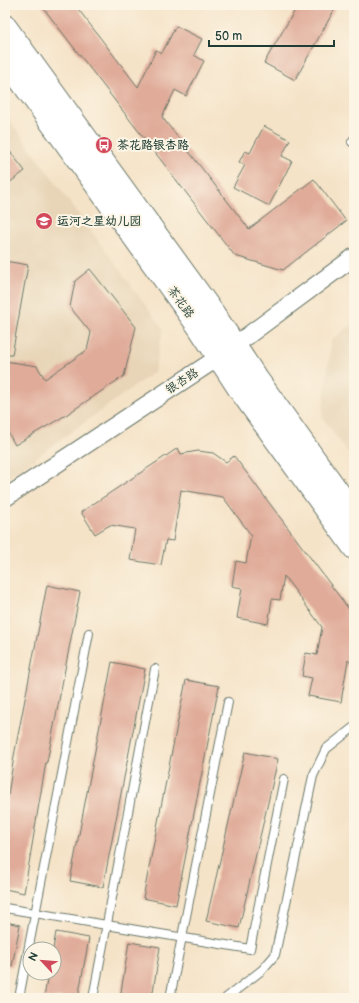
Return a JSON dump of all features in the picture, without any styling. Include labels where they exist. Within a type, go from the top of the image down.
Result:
[{"type":"main road","name":"茶花路","points":[[5,26],[214,314],[239,389],[354,548]]},
{"type":"main road","name":"茶花路","points":[[5,59],[198,326],[255,376],[354,514]]},
{"type":"street","name":"银杏路","points":[[5,498],[226,351],[354,257]]},
{"type":"lane","points":[[19,998],[88,633]]},
{"type":"lane","points":[[93,998],[156,668]]},
{"type":"lane","points":[[170,998],[228,702]]},
{"type":"lane","points":[[226,998],[262,970],[275,955],[313,776],[326,749],[354,727]]},
{"type":"lane","points":[[5,908],[250,949],[284,779]]},
{"type":"shaded area","name":"运河之星幼儿园","points":[[5,114],[163,329],[154,372],[5,480]]},
{"type":"shaded area","points":[[354,323],[354,461],[322,417],[331,341]]},
{"type":"building","points":[[41,5],[75,5],[138,87],[156,50],[162,53],[176,26],[202,39],[194,55],[204,61],[186,96],[175,90],[162,117],[249,229],[314,179],[346,221],[283,270],[235,256]]},
{"type":"building","points":[[298,5],[337,5],[295,80],[264,63]]},
{"type":"building","points":[[264,126],[290,140],[282,156],[292,161],[269,206],[233,187],[245,165],[239,162],[245,151],[250,153]]},
{"type":"building","points":[[5,145],[25,171],[5,186]]},
{"type":"building","points":[[5,261],[28,265],[12,355],[5,355]]},
{"type":"building","points":[[90,269],[136,327],[124,376],[66,415],[15,445],[5,427],[5,361],[37,366],[45,379],[87,350],[91,333],[70,307],[75,281]]},
{"type":"building","points":[[178,448],[181,454],[198,451],[213,453],[226,462],[234,456],[354,616],[354,667],[348,660],[341,702],[308,696],[312,678],[302,676],[306,653],[317,655],[322,627],[284,576],[280,600],[272,599],[268,624],[237,618],[242,588],[232,586],[236,561],[246,563],[251,535],[223,497],[181,490],[173,541],[166,540],[161,565],[130,560],[135,529],[110,525],[95,534],[81,512]]},
{"type":"building","points":[[47,585],[80,592],[46,762],[24,893],[5,889],[5,815],[14,756]]},
{"type":"building","points":[[112,662],[145,669],[103,887],[70,881]]},
{"type":"building","points":[[186,680],[219,686],[176,905],[143,898]]},
{"type":"building","points":[[245,752],[278,759],[239,928],[206,921]]},
{"type":"building","points":[[5,922],[20,925],[12,966],[5,966]]},
{"type":"building","points":[[56,932],[89,938],[78,998],[44,998],[47,981],[62,981],[62,941],[54,941]]},
{"type":"building","points":[[129,942],[160,947],[152,998],[120,998]]},
{"type":"place","name":"茶花路银杏路","points":[[104,145]]},
{"type":"place","name":"运河之星幼儿园","points":[[44,221]]}]
